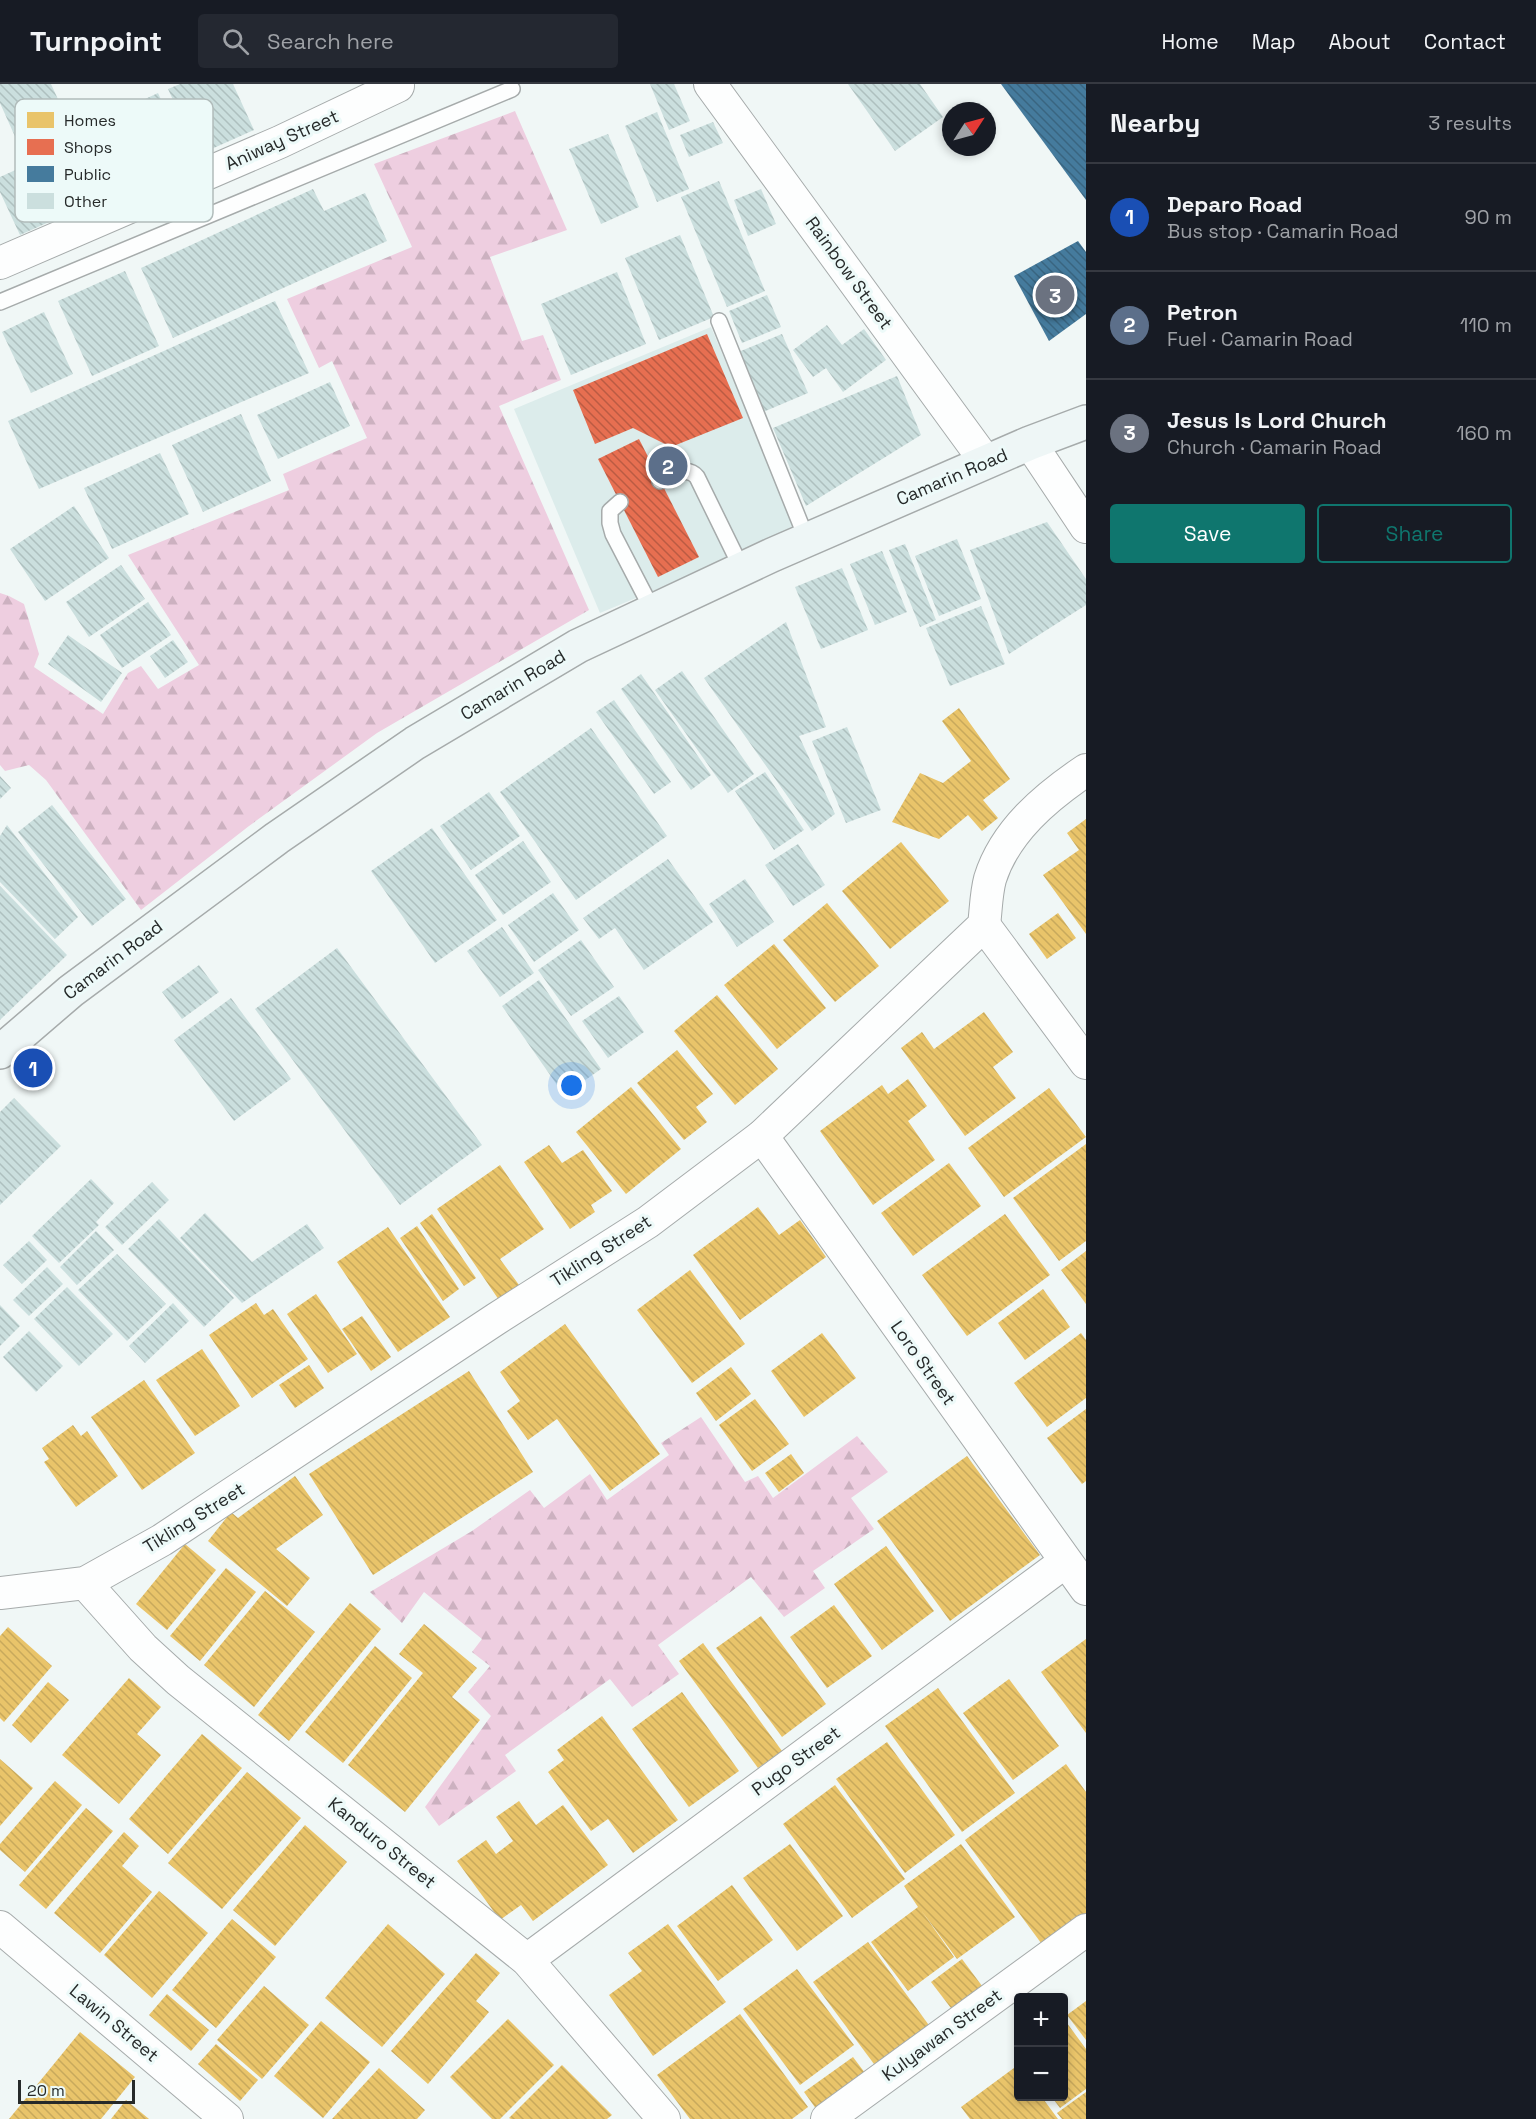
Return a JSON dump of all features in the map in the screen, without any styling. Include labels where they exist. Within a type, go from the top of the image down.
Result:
[{"type":"main road","name":"Camarin Road","points":[[0,1052],[71,991],[278,838],[415,743],[578,646],[807,540],[1030,443],[1086,422]]},
{"type":"street","name":"Rainbow Street","points":[[710,84],[986,462]]},
{"type":"street","name":"Aniway Street","points":[[213,171],[398,86]]},
{"type":"street","name":"Aniway Street","points":[[0,263],[95,222]]},
{"type":"street","points":[[1030,443],[1086,527]]},
{"type":"street","points":[[1086,770],[1031,814],[1007,842],[990,880],[984,925],[1086,1063]]},
{"type":"street","name":"Tikling Street","points":[[0,1593],[85,1583],[162,1540],[648,1222],[762,1136],[984,925]]},
{"type":"street","name":"Loro Street","points":[[762,1136],[1086,1589]]},
{"type":"street","name":"Pugo Street","points":[[527,1960],[1065,1562]]},
{"type":"street","name":"Kanduro Street","points":[[85,1583],[143,1648],[178,1680],[527,1960],[664,2119]]},
{"type":"street","name":"Lawin Street","points":[[0,1927],[228,2119]]},
{"type":"street","name":"Kulyawan Street","points":[[827,2119],[1086,1930]]},
{"type":"lane","points":[[213,213],[512,89]]},
{"type":"lane","points":[[0,302],[192,222]]},
{"type":"lane","points":[[719,321],[807,540]]},
{"type":"lane","points":[[660,481],[684,471],[693,472],[742,569]]},
{"type":"lane","points":[[620,502],[610,511],[610,523],[653,611]]},
{"type":"shaded area","points":[[711,327],[797,531],[600,613],[514,409]]},
{"type":"green space","points":[[515,111],[567,230],[490,257],[522,341],[543,335],[561,380],[499,406],[589,610],[377,733],[249,826],[141,910],[46,780],[29,765],[5,771],[0,765],[0,593],[24,604],[39,654],[34,667],[103,714],[128,673],[141,666],[158,689],[199,665],[128,555],[289,490],[283,474],[367,438],[332,361],[319,368],[287,299],[412,247],[374,164]]},
{"type":"green space","points":[[701,1417],[745,1482],[758,1476],[773,1498],[857,1436],[888,1472],[851,1498],[874,1529],[813,1571],[825,1588],[784,1617],[751,1577],[658,1645],[679,1674],[632,1707],[610,1679],[505,1755],[516,1771],[439,1826],[425,1807],[491,1716],[468,1692],[490,1666],[472,1652],[482,1639],[424,1592],[402,1623],[370,1592],[472,1531],[530,1490],[544,1508],[590,1474],[607,1500],[669,1455],[661,1443]]},
{"type":"building: Homes","points":[[959,708],[1010,779],[983,800],[998,818],[982,831],[968,815],[939,839],[892,822],[920,773],[943,783],[971,761],[942,721]]},
{"type":"building: Homes","points":[[1086,819],[1086,934],[1043,875],[1079,850],[1067,833]]},
{"type":"building: Homes","points":[[901,842],[949,901],[890,949],[842,891]]},
{"type":"building: Homes","points":[[827,903],[879,966],[835,1002],[783,940]]},
{"type":"building: Homes","points":[[1058,913],[1076,938],[1047,959],[1029,934]]},
{"type":"building: Homes","points":[[774,944],[826,1008],[777,1049],[724,985]]},
{"type":"building: Homes","points":[[717,995],[778,1069],[735,1105],[674,1031]]},
{"type":"building: Homes","points":[[984,1012],[1013,1052],[993,1067],[1016,1098],[965,1136],[901,1048],[922,1032],[934,1049]]},
{"type":"building: Homes","points":[[677,1050],[713,1094],[696,1107],[707,1122],[684,1140],[637,1083]]},
{"type":"building: Homes","points":[[908,1079],[927,1106],[908,1121],[935,1160],[873,1205],[820,1131],[882,1085],[888,1094]]},
{"type":"building: Homes","points":[[631,1087],[681,1149],[626,1194],[576,1132]]},
{"type":"building: Homes","points":[[1049,1088],[1086,1137],[1004,1197],[968,1148]]},
{"type":"building: Homes","points":[[1086,1144],[1086,1241],[1059,1261],[1013,1198]]},
{"type":"building: Homes","points":[[549,1145],[562,1163],[583,1150],[612,1191],[591,1205],[595,1212],[570,1229],[524,1162]]},
{"type":"building: Homes","points":[[949,1163],[981,1206],[913,1256],[881,1213]]},
{"type":"building: Homes","points":[[500,1165],[544,1229],[500,1259],[522,1289],[501,1303],[437,1209]]},
{"type":"building: Homes","points":[[758,1207],[779,1235],[800,1220],[826,1257],[740,1320],[693,1255]]},
{"type":"building: Homes","points":[[432,1214],[476,1278],[464,1286],[420,1223]]},
{"type":"building: Homes","points":[[1005,1214],[1050,1275],[967,1336],[922,1275]]},
{"type":"building: Homes","points":[[417,1226],[459,1289],[443,1301],[400,1238]]},
{"type":"building: Homes","points":[[388,1227],[450,1317],[398,1352],[337,1262]]},
{"type":"building: Homes","points":[[1086,1251],[1086,1304],[1061,1270]]},
{"type":"building: Homes","points":[[690,1270],[745,1344],[692,1383],[637,1310]]},
{"type":"building: Homes","points":[[1043,1289],[1070,1327],[1025,1360],[998,1323]]},
{"type":"building: Homes","points":[[316,1294],[357,1354],[328,1373],[287,1314]]},
{"type":"building: Homes","points":[[256,1303],[264,1315],[273,1309],[308,1359],[252,1398],[209,1335]]},
{"type":"building: Homes","points":[[362,1316],[391,1357],[371,1371],[342,1329]]},
{"type":"building: Homes","points":[[565,1324],[660,1454],[610,1491],[557,1419],[528,1440],[507,1411],[520,1401],[500,1372]]},
{"type":"building: Homes","points":[[822,1333],[856,1378],[804,1417],[771,1371]]},
{"type":"building: Homes","points":[[1081,1333],[1086,1340],[1086,1398],[1047,1427],[1014,1383]]},
{"type":"building: Homes","points":[[202,1349],[240,1406],[195,1436],[156,1380]]},
{"type":"building: Homes","points":[[309,1365],[324,1388],[295,1408],[279,1385]]},
{"type":"building: Homes","points":[[731,1367],[751,1394],[716,1421],[696,1393]]},
{"type":"building: Homes","points":[[469,1371],[533,1472],[373,1575],[309,1474]]},
{"type":"building: Homes","points":[[144,1380],[195,1453],[142,1490],[91,1417]]},
{"type":"building: Homes","points":[[755,1399],[789,1444],[752,1471],[719,1425]]},
{"type":"building: Homes","points":[[1086,1409],[1086,1481],[1082,1484],[1047,1438]]},
{"type":"building: Homes","points":[[73,1425],[81,1436],[87,1431],[118,1476],[76,1507],[44,1462],[49,1459],[42,1448]]},
{"type":"building: Homes","points":[[791,1454],[804,1473],[779,1492],[765,1473]]},
{"type":"building: Homes","points":[[967,1456],[1040,1555],[950,1621],[877,1521]]},
{"type":"building: Homes","points":[[295,1476],[323,1515],[276,1549],[310,1578],[287,1606],[208,1541],[231,1512],[238,1518]]},
{"type":"building: Homes","points":[[185,1544],[216,1570],[167,1630],[136,1604]]},
{"type":"building: Homes","points":[[886,1546],[934,1611],[882,1650],[834,1584]]},
{"type":"building: Homes","points":[[226,1568],[256,1592],[200,1661],[170,1636]]},
{"type":"building: Homes","points":[[265,1591],[315,1632],[254,1707],[204,1665]]},
{"type":"building: Homes","points":[[350,1603],[381,1629],[289,1741],[258,1715]]},
{"type":"building: Homes","points":[[834,1605],[872,1656],[827,1688],[790,1637]]},
{"type":"building: Homes","points":[[761,1616],[826,1704],[782,1737],[716,1648]]},
{"type":"building: Homes","points":[[424,1624],[477,1668],[452,1697],[480,1720],[405,1812],[348,1765],[423,1673],[399,1654]]},
{"type":"building: Homes","points":[[8,1627],[52,1666],[4,1722],[0,1718],[0,1636]]},
{"type":"building: Homes","points":[[1086,1639],[1086,1733],[1041,1672]]},
{"type":"building: Homes","points":[[703,1643],[782,1751],[758,1768],[679,1661]]},
{"type":"building: Homes","points":[[375,1646],[412,1678],[343,1763],[305,1732]]},
{"type":"building: Homes","points":[[129,1678],[161,1707],[137,1734],[161,1755],[119,1804],[62,1755]]},
{"type":"building: Homes","points":[[1009,1679],[1059,1746],[1013,1780],[963,1713]]},
{"type":"building: Homes","points":[[48,1682],[69,1700],[31,1743],[12,1725]]},
{"type":"building: Homes","points":[[938,1688],[1015,1793],[962,1832],[885,1726]]},
{"type":"building: Homes","points":[[682,1692],[739,1771],[689,1807],[632,1729]]},
{"type":"building: Homes","points":[[602,1716],[678,1820],[633,1853],[608,1819],[591,1831],[548,1772],[564,1760],[557,1750]]},
{"type":"building: Homes","points":[[202,1734],[242,1768],[168,1854],[129,1819]]},
{"type":"building: Homes","points":[[887,1742],[955,1835],[905,1873],[836,1779]]},
{"type":"building: Homes","points":[[0,1759],[33,1788],[0,1826]]},
{"type":"building: Homes","points":[[1066,1764],[1086,1792],[1086,1916],[1044,1947],[965,1840]]},
{"type":"building: Homes","points":[[247,1772],[301,1818],[222,1909],[168,1863]]},
{"type":"building: Homes","points":[[55,1781],[82,1805],[25,1872],[0,1850],[0,1844]]},
{"type":"building: Homes","points":[[835,1785],[905,1879],[852,1918],[783,1824]]},
{"type":"building: Homes","points":[[519,1801],[536,1825],[563,1805],[608,1865],[533,1921],[521,1905],[500,1920],[457,1861],[486,1840],[496,1854],[513,1841],[496,1817]]},
{"type":"building: Homes","points":[[86,1808],[113,1831],[46,1909],[19,1885]]},
{"type":"building: Homes","points":[[305,1825],[347,1862],[275,1946],[233,1910]]},
{"type":"building: Homes","points":[[124,1832],[139,1846],[122,1866],[152,1892],[100,1953],[54,1913]]},
{"type":"building: Homes","points":[[790,1844],[843,1916],[797,1951],[743,1878]]},
{"type":"building: Homes","points":[[961,1844],[1015,1917],[957,1959],[921,1910],[954,1957],[908,1991],[871,1942],[918,1907],[904,1886]]},
{"type":"building: Homes","points":[[732,1885],[773,1940],[718,1981],[677,1926]]},
{"type":"building: Homes","points":[[159,1891],[208,1933],[152,1998],[104,1955]]},
{"type":"building: Homes","points":[[232,1919],[276,1957],[216,2028],[172,1990]]},
{"type":"building: Homes","points":[[388,1924],[445,1974],[382,2047],[325,1998]]},
{"type":"building: Homes","points":[[668,1924],[726,2002],[653,2056],[609,1995],[642,1971],[628,1953]]},
{"type":"building: Homes","points":[[868,1942],[931,2028],[877,2068],[813,1982]]},
{"type":"building: Homes","points":[[476,1953],[500,1973],[476,2001],[489,2012],[428,2084],[391,2051]]},
{"type":"building: Homes","points":[[962,1959],[985,1990],[954,2012],[931,1982]]},
{"type":"building: Homes","points":[[797,1969],[854,2045],[800,2085],[743,2009]]},
{"type":"building: Homes","points":[[264,1986],[309,2025],[262,2079],[217,2040]]},
{"type":"building: Homes","points":[[167,1994],[209,2030],[191,2051],[149,2015]]},
{"type":"building: Homes","points":[[1086,2001],[1086,2040],[1068,2016]]},
{"type":"building: Homes","points":[[740,2014],[808,2107],[792,2119],[690,2119],[657,2075]]},
{"type":"building: Homes","points":[[508,2019],[554,2065],[500,2119],[492,2119],[450,2077]]},
{"type":"building: Homes","points":[[321,2021],[370,2062],[323,2118],[274,2076]]},
{"type":"building: Homes","points":[[1068,2024],[1086,2049],[1086,2089],[1060,2108],[1055,2101],[1068,2101]]},
{"type":"building: Homes","points":[[80,2032],[135,2077],[101,2119],[9,2119]]},
{"type":"building: Homes","points":[[216,2044],[258,2080],[240,2101],[198,2064]]},
{"type":"building: Homes","points":[[853,2057],[871,2081],[822,2117],[804,2092]]},
{"type":"building: Homes","points":[[562,2065],[612,2115],[607,2119],[509,2118]]},
{"type":"building: Homes","points":[[379,2068],[425,2110],[417,2119],[332,2119]]},
{"type":"building: Homes","points":[[1014,2068],[1014,2101],[1045,2101],[1058,2119],[970,2119],[961,2107]]},
{"type":"building: Homes","points":[[1086,2092],[1086,2119],[1062,2119],[1057,2113]]},
{"type":"building: Homes","points":[[126,2100],[149,2119],[111,2119]]},
{"type":"building: Shops","points":[[707,334],[743,418],[671,447],[633,428],[595,444],[573,390]]},
{"type":"building: Shops","points":[[639,439],[699,557],[658,577],[598,459]]},
{"type":"building: Public","points":[[1001,84],[1086,84],[1086,200]]},
{"type":"building: Public","points":[[1078,241],[1086,252],[1086,314],[1049,341],[1014,276]]},
{"type":"building: Other","points":[[0,84],[51,84],[58,99],[15,99],[15,137],[0,103]]},
{"type":"building: Other","points":[[180,84],[233,84],[254,130],[213,148],[213,99],[173,99],[168,89]]},
{"type":"building: Other","points":[[650,84],[674,84],[690,121],[669,130]]},
{"type":"building: Other","points":[[848,84],[920,84],[942,118],[895,151]]},
{"type":"building: Other","points":[[158,93],[161,99],[145,99]]},
{"type":"building: Other","points":[[657,112],[689,189],[657,202],[625,126]]},
{"type":"building: Other","points":[[713,122],[723,143],[689,157],[680,135]]},
{"type":"building: Other","points":[[608,134],[639,207],[601,224],[569,149]]},
{"type":"building: Other","points":[[15,170],[15,222],[49,222],[20,235],[0,192],[0,177]]},
{"type":"building: Other","points":[[719,181],[765,291],[727,307],[681,197]]},
{"type":"building: Other","points":[[313,189],[324,211],[365,193],[387,241],[173,338],[141,268]]},
{"type":"building: Other","points":[[761,189],[776,224],[748,236],[734,200]]},
{"type":"building: Other","points":[[680,235],[714,317],[659,340],[625,258]]},
{"type":"building: Other","points":[[125,271],[159,346],[92,376],[58,301]]},
{"type":"building: Other","points":[[617,272],[646,344],[571,375],[541,304]]},
{"type":"building: Other","points":[[767,295],[781,327],[742,343],[729,311]]},
{"type":"building: Other","points":[[275,301],[309,373],[39,489],[8,421]]},
{"type":"building: Other","points":[[44,312],[73,374],[31,393],[2,332]]},
{"type":"building: Other","points":[[827,325],[842,345],[864,329],[886,360],[843,392],[826,368],[813,377],[793,350]]},
{"type":"building: Other","points":[[782,334],[808,393],[761,413],[736,353]]},
{"type":"building: Other","points":[[897,376],[921,435],[806,506],[773,428]]},
{"type":"building: Other","points":[[330,382],[350,426],[278,459],[257,415]]},
{"type":"building: Other","points":[[241,414],[271,481],[203,512],[172,445]]},
{"type":"building: Other","points":[[160,453],[189,514],[112,549],[84,488]]},
{"type":"building: Other","points":[[74,506],[109,558],[45,601],[10,549]]},
{"type":"building: Other","points":[[1047,522],[1086,579],[1086,605],[1009,654],[970,550]]},
{"type":"building: Other","points":[[957,539],[981,599],[939,616],[915,556]]},
{"type":"building: Other","points":[[905,544],[936,620],[920,627],[889,550]]},
{"type":"building: Other","points":[[882,551],[907,612],[875,625],[850,564]]},
{"type":"building: Other","points":[[121,565],[145,599],[89,637],[66,602]]},
{"type":"building: Other","points":[[842,568],[868,630],[821,649],[795,587]]},
{"type":"building: Other","points":[[148,602],[171,635],[122,668],[100,635]]},
{"type":"building: Other","points":[[981,606],[1005,664],[950,686],[926,628]]},
{"type":"building: Other","points":[[786,622],[826,727],[799,736],[835,814],[812,831],[704,678]]},
{"type":"building: Other","points":[[68,635],[122,673],[101,702],[48,664]]},
{"type":"building: Other","points":[[173,640],[188,662],[165,678],[150,656]]},
{"type":"building: Other","points":[[682,671],[754,774],[728,793],[655,690]]},
{"type":"building: Other","points":[[641,674],[711,775],[691,790],[621,689]]},
{"type":"building: Other","points":[[614,700],[671,782],[654,794],[596,712]]},
{"type":"building: Other","points":[[847,727],[881,810],[846,823],[812,741]]},
{"type":"building: Other","points":[[591,728],[667,836],[576,900],[500,792]]},
{"type":"building: Other","points":[[765,772],[804,830],[774,850],[735,791]]},
{"type":"building: Other","points":[[0,776],[11,788],[0,799]]},
{"type":"building: Other","points":[[489,792],[520,836],[471,870],[440,826]]},
{"type":"building: Other","points":[[52,805],[126,899],[92,926],[18,832]]},
{"type":"building: Other","points":[[7,825],[78,917],[55,939],[0,882],[0,836]]},
{"type":"building: Other","points":[[432,828],[497,920],[435,963],[371,871]]},
{"type":"building: Other","points":[[523,841],[551,882],[503,915],[475,875]]},
{"type":"building: Other","points":[[798,844],[825,885],[793,906],[765,865]]},
{"type":"building: Other","points":[[668,859],[713,922],[644,970],[615,928],[599,939],[583,918]]},
{"type":"building: Other","points":[[745,879],[774,922],[737,947],[709,904]]},
{"type":"building: Other","points":[[0,886],[67,955],[0,1020]]},
{"type":"building: Other","points":[[553,893],[579,930],[534,962],[508,925]]},
{"type":"building: Other","points":[[502,927],[534,973],[500,997],[467,951]]},
{"type":"building: Other","points":[[581,940],[614,987],[571,1016],[538,970]]},
{"type":"building: Other","points":[[337,948],[482,1145],[400,1205],[255,1009]]},
{"type":"building: Other","points":[[199,965],[219,992],[182,1019],[162,992]]},
{"type":"building: Other","points":[[539,980],[601,1069],[564,1095],[502,1006]]},
{"type":"building: Other","points":[[619,996],[644,1032],[608,1058],[582,1021]]},
{"type":"building: Other","points":[[231,998],[291,1079],[234,1121],[174,1040]]},
{"type":"building: Other","points":[[14,1098],[61,1146],[0,1205],[0,1112]]},
{"type":"building: Other","points":[[91,1179],[114,1203],[96,1222],[99,1225],[59,1263],[32,1236]]},
{"type":"building: Other","points":[[152,1182],[169,1200],[122,1245],[105,1227]]},
{"type":"building: Other","points":[[205,1213],[252,1262],[307,1224],[324,1248],[242,1303],[180,1238]]},
{"type":"building: Other","points":[[159,1219],[234,1298],[204,1327],[128,1249]]},
{"type":"building: Other","points":[[96,1231],[114,1250],[77,1285],[60,1267]]},
{"type":"building: Other","points":[[29,1241],[47,1260],[22,1284],[3,1265]]},
{"type":"building: Other","points":[[117,1254],[166,1304],[127,1341],[78,1290]]},
{"type":"building: Other","points":[[47,1267],[63,1284],[29,1316],[13,1300]]},
{"type":"building: Other","points":[[67,1287],[113,1334],[79,1366],[34,1319]]},
{"type":"building: Other","points":[[173,1303],[189,1321],[145,1363],[129,1346]]},
{"type":"building: Other","points":[[0,1305],[20,1326],[0,1346]]},
{"type":"building: Other","points":[[29,1331],[63,1366],[36,1392],[3,1357]]},
{"type":"place","name":"Jesus Is Lord Church","points":[[1055,295]]},
{"type":"place","name":"Petron","points":[[668,466]]},
{"type":"place","name":"Deparo Road","points":[[33,1068]]}]
